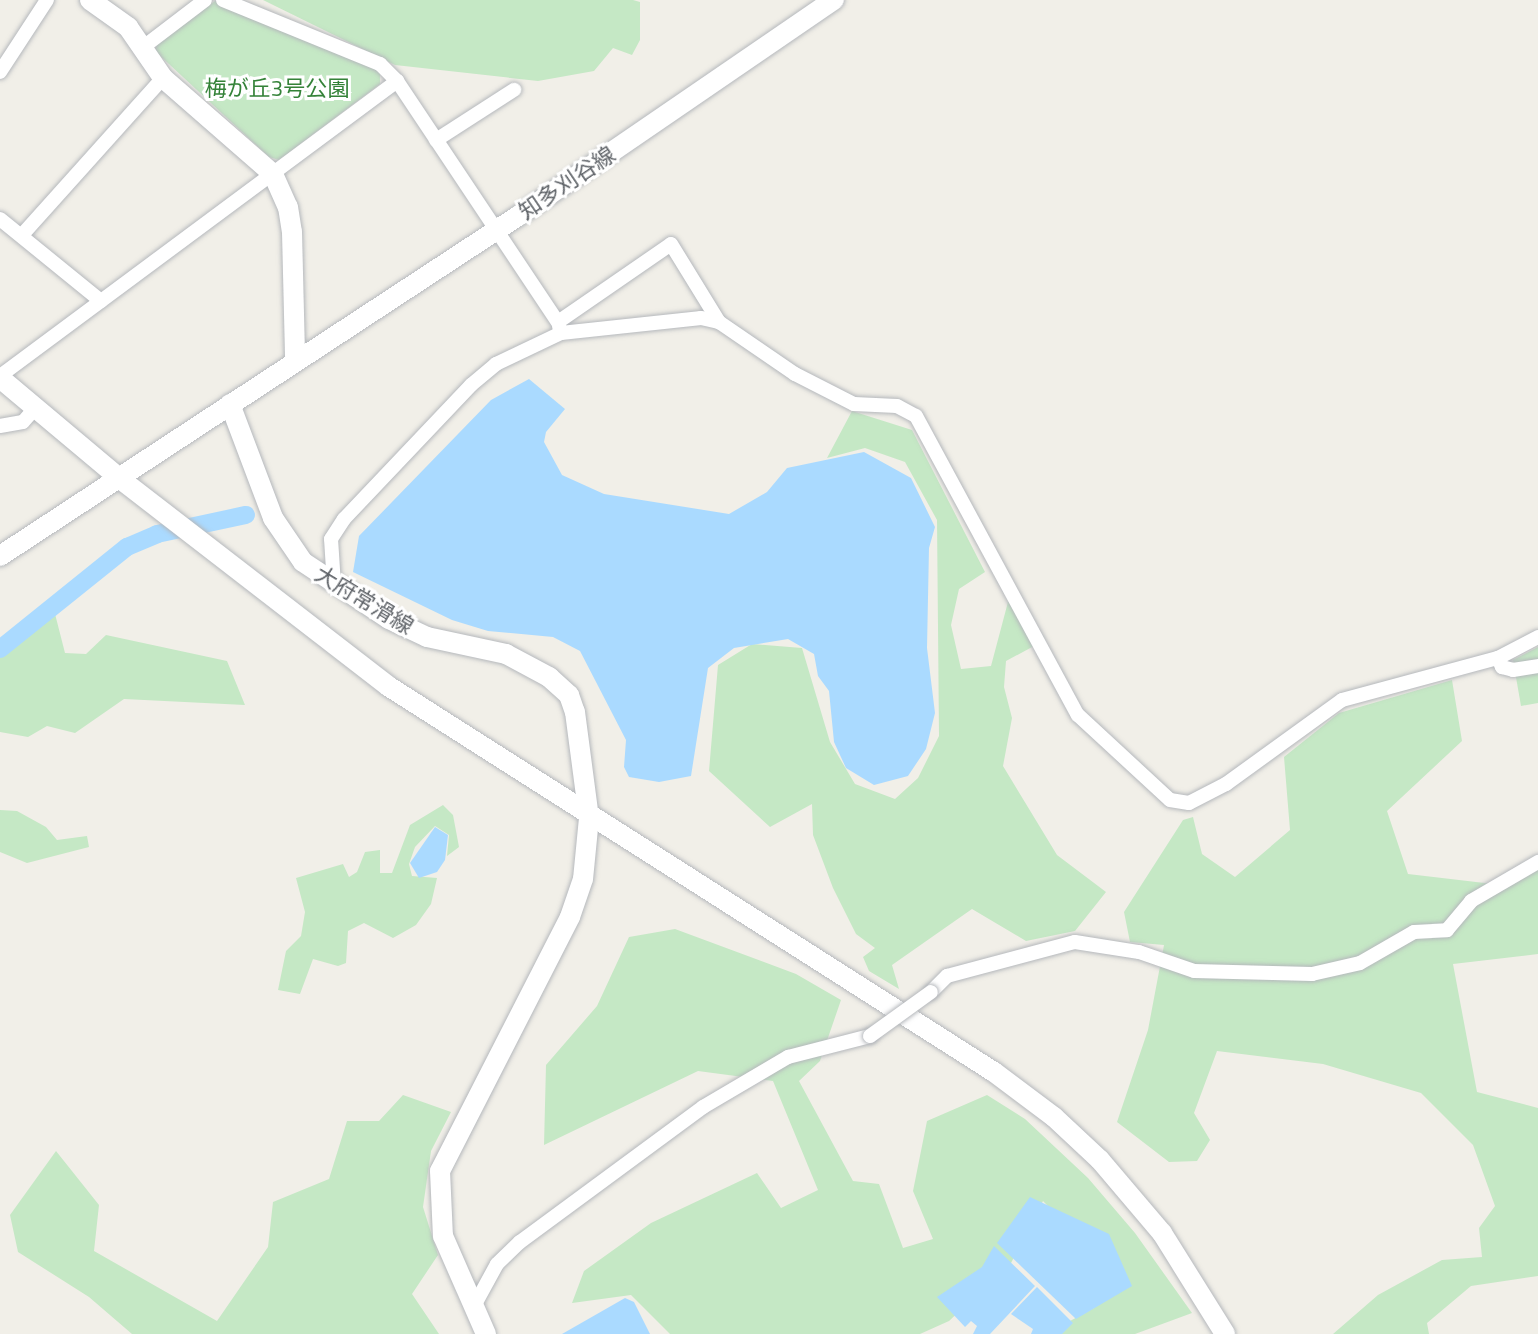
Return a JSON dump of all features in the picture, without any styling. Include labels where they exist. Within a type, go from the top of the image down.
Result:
[{"type":"street","points":[[0,72],[47,0]]},
{"type":"street","points":[[0,556],[295,359],[292,232],[288,207],[273,174],[163,78],[128,27],[90,0]]},
{"type":"street","points":[[142,48],[205,0]]},
{"type":"street","points":[[223,0],[380,64],[397,81],[560,327]]},
{"type":"street","name":"知多刈谷線","points":[[295,359],[497,230],[834,0]]},
{"type":"street","points":[[22,235],[163,78]]},
{"type":"street","points":[[397,81],[0,377],[119,478],[388,686],[589,818],[994,1072],[1054,1117],[1100,1160],[1162,1233],[1225,1334]]},
{"type":"street","points":[[436,140],[514,90]]},
{"type":"street","points":[[0,219],[101,301]]},
{"type":"street","points":[[334,585],[331,539],[344,519],[480,378],[496,364],[560,327],[671,244],[719,322]]},
{"type":"street","points":[[560,327],[701,318],[719,322],[795,374],[854,404],[897,406],[916,416],[1078,715],[1170,800],[1189,803],[1226,784],[1342,700],[1498,658],[1538,637]]},
{"type":"street","name":"大府常滑線","points":[[230,404],[286,541],[334,585],[427,637],[506,654],[549,677],[569,695],[575,712],[589,818],[583,879],[570,917],[440,1171],[443,1236],[486,1334]]},
{"type":"street","points":[[0,426],[23,422],[36,407]]},
{"type":"street","points":[[1498,658],[1502,667],[1513,670],[1538,666]]},
{"type":"street","points":[[473,1308],[497,1264],[520,1242],[703,1107],[788,1057],[870,1036],[931,992],[947,976],[1075,942],[1139,952],[1194,971],[1312,974],[1360,963],[1414,932],[1447,930],[1471,901],[1538,862]]},
{"type":"green space","points":[[263,0],[633,0],[640,2],[640,40],[632,55],[613,48],[594,71],[538,81],[395,65]]},
{"type":"green space","name":"梅が丘3号公園","points":[[215,1],[380,71],[380,84],[279,160],[269,157],[155,51],[157,44]]},
{"type":"green space","points":[[852,411],[912,430],[985,572],[959,589],[951,625],[961,669],[991,666],[1008,602],[1013,602],[1034,646],[1006,661],[1004,687],[1012,718],[1003,766],[1057,855],[1106,892],[1075,931],[1026,941],[972,909],[892,965],[899,989],[869,971],[863,957],[875,948],[856,934],[833,888],[813,835],[812,804],[770,827],[709,771],[718,665],[752,644],[802,648],[830,742],[855,784],[895,799],[918,778],[939,736],[937,520],[905,462],[865,448],[827,458]]},
{"type":"green space","points":[[53,606],[65,653],[86,654],[106,635],[227,661],[245,705],[124,699],[75,733],[47,726],[28,737],[0,732],[0,651]]},
{"type":"green space","points":[[1538,647],[1538,703],[1521,706],[1513,660]]},
{"type":"green space","points":[[1452,680],[1462,741],[1387,811],[1408,874],[1510,886],[1538,869],[1538,954],[1453,964],[1477,1092],[1538,1108],[1538,1276],[1471,1286],[1427,1323],[1429,1334],[1333,1334],[1378,1295],[1442,1260],[1482,1257],[1479,1228],[1495,1206],[1473,1145],[1421,1093],[1323,1064],[1217,1051],[1194,1113],[1210,1140],[1197,1161],[1169,1162],[1117,1122],[1148,1030],[1164,945],[1130,942],[1124,912],[1183,820],[1193,817],[1202,854],[1235,877],[1290,830],[1284,757],[1339,713]]},
{"type":"green space","points":[[443,805],[453,815],[459,847],[447,856],[449,835],[435,826],[415,847],[409,864],[412,876],[437,878],[431,904],[416,925],[393,938],[364,923],[348,931],[346,963],[338,966],[313,959],[300,994],[278,990],[286,951],[301,936],[305,912],[296,878],[343,864],[349,877],[357,872],[365,852],[380,850],[380,873],[392,873],[410,825]]},
{"type":"green space","points":[[0,810],[17,811],[46,827],[57,840],[87,836],[89,847],[27,863],[0,852]]},
{"type":"green space","points":[[675,929],[796,974],[841,1000],[820,1061],[799,1081],[853,1181],[879,1184],[903,1248],[933,1239],[913,1191],[927,1121],[987,1095],[1025,1119],[1088,1178],[1135,1233],[1192,1313],[1135,1334],[1046,1334],[1094,1308],[1112,1272],[1043,1201],[1011,1263],[949,1321],[920,1334],[670,1334],[631,1295],[572,1303],[584,1271],[651,1223],[757,1173],[781,1208],[818,1190],[773,1081],[698,1071],[544,1145],[546,1065],[597,1006],[629,937]]},
{"type":"green space","points":[[403,1095],[451,1112],[431,1151],[423,1207],[438,1255],[412,1294],[439,1334],[132,1334],[89,1297],[18,1252],[10,1215],[56,1151],[99,1205],[94,1251],[217,1321],[268,1247],[273,1202],[329,1179],[347,1121],[379,1121]]},
{"type":"water","points":[[529,379],[565,409],[546,432],[544,442],[562,475],[604,494],[729,514],[767,492],[787,468],[864,452],[911,478],[935,527],[929,548],[927,648],[935,713],[926,749],[908,776],[874,785],[846,768],[834,742],[829,691],[818,676],[814,654],[788,639],[734,648],[708,668],[691,776],[659,782],[629,777],[624,767],[626,740],[580,651],[553,637],[488,631],[452,620],[353,572],[359,536],[491,400]]},
{"type":"water","points":[[435,827],[448,835],[445,860],[437,872],[419,878],[410,863]]},
{"type":"water","points":[[1030,1197],[1109,1234],[1132,1286],[1076,1319],[997,1243]]},
{"type":"water","points":[[994,1246],[1035,1286],[990,1334],[973,1334],[977,1326],[971,1321],[965,1327],[937,1297],[982,1267]]},
{"type":"water","points":[[1037,1287],[1073,1323],[1062,1334],[1031,1334],[1033,1329],[1011,1314]]},
{"type":"water","points":[[625,1298],[634,1302],[650,1334],[562,1334]]},
{"type":"waterway","points":[[0,649],[127,547],[157,534],[246,515]]}]
